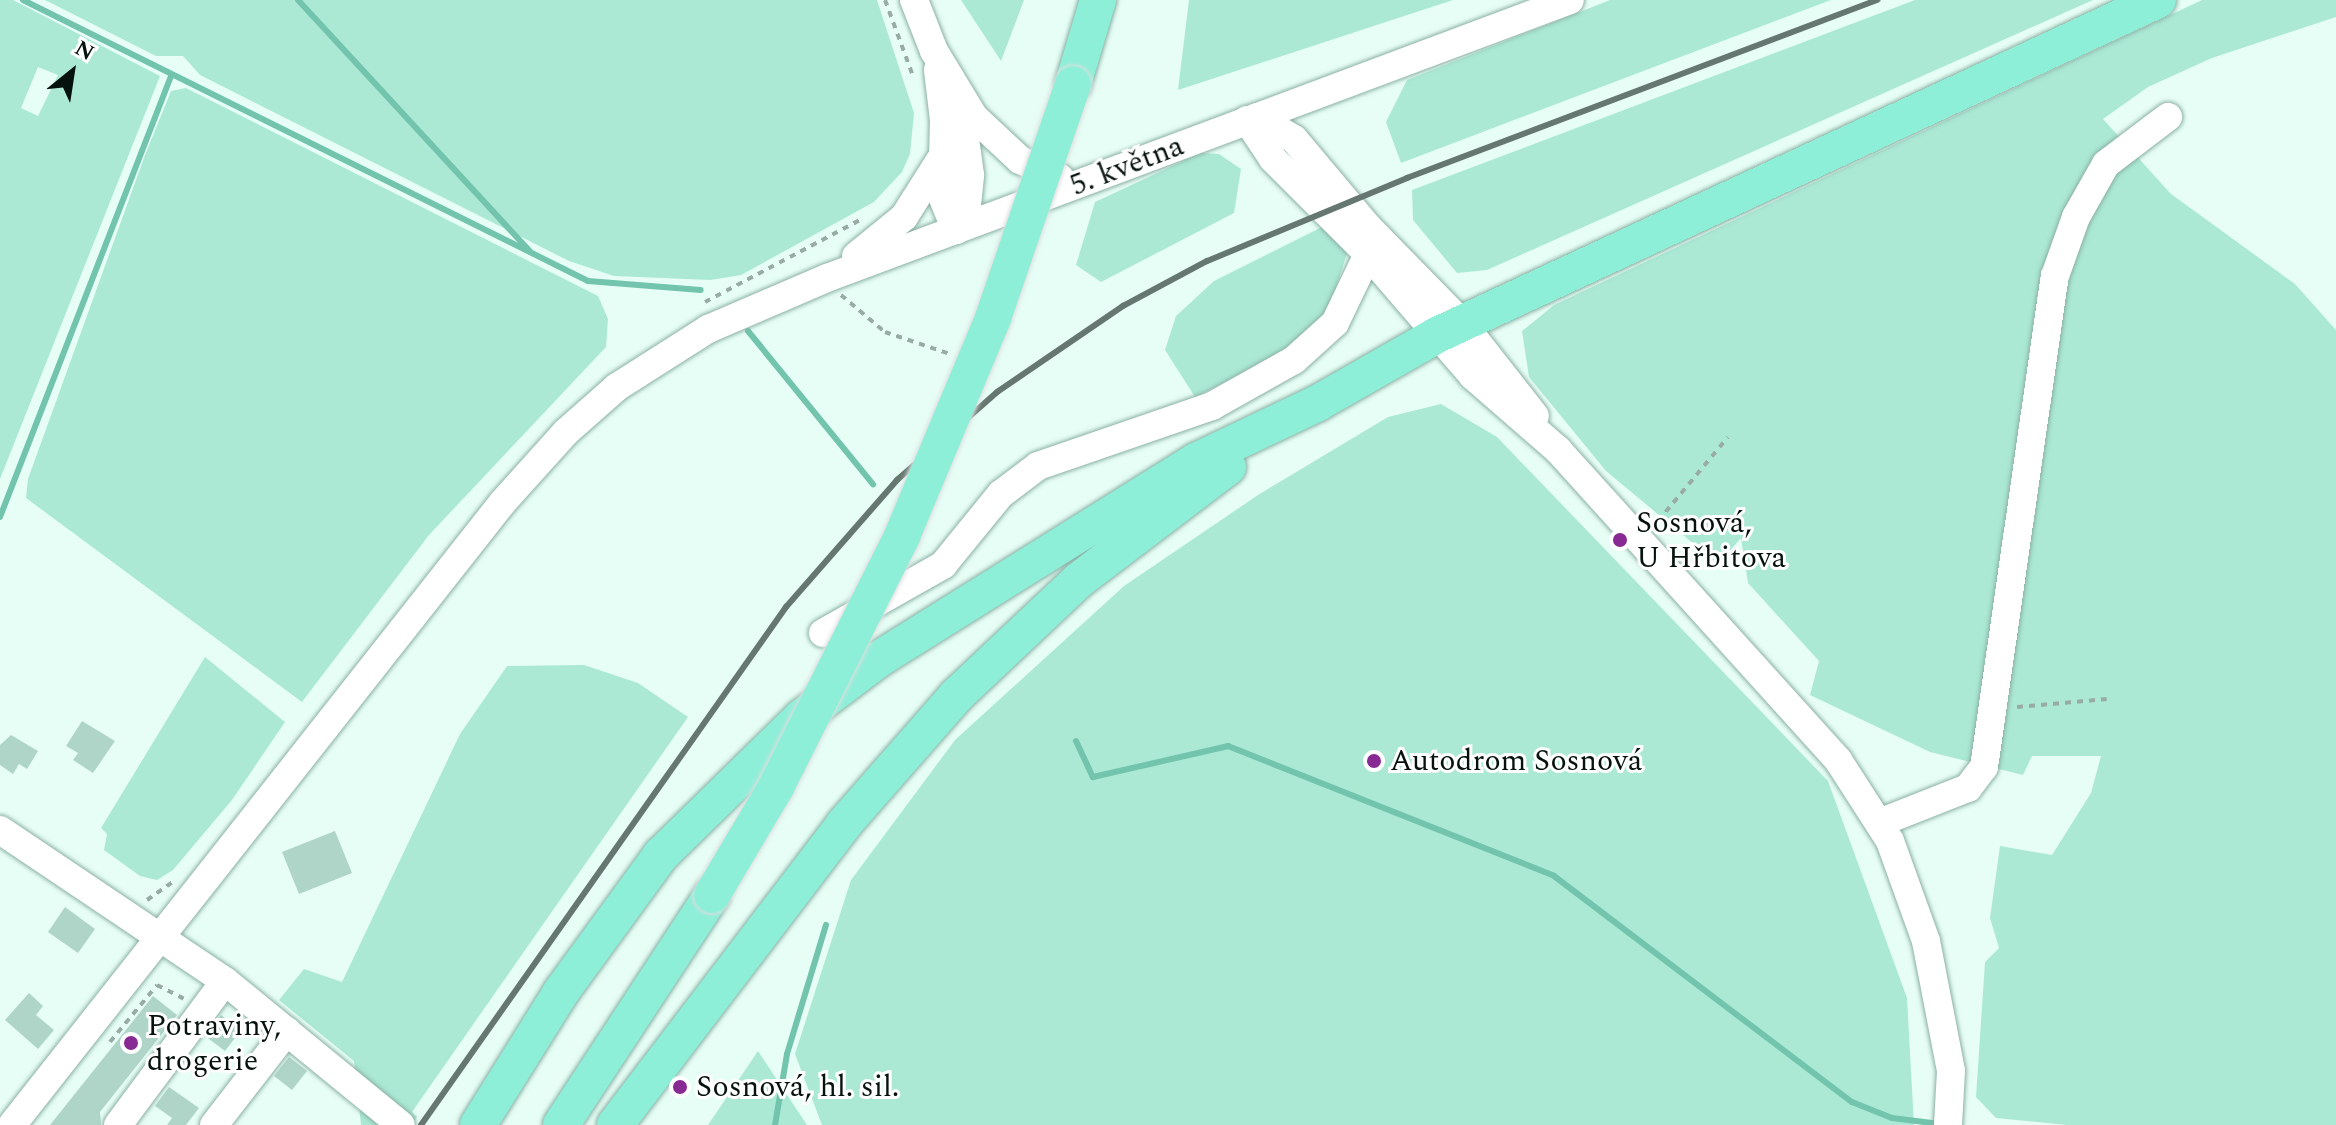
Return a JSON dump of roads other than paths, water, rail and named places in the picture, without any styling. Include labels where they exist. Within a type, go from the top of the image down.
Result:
[{"type":"main road","points":[[561,1125],[712,895],[776,787],[902,536],[993,318],[1073,84],[1098,0]]},
{"type":"main road","points":[[478,1125],[561,992],[661,855],[802,717],[879,659],[1196,461],[1318,403],[1450,329],[2158,0]]},
{"type":"main road","points":[[615,1125],[835,836],[956,696],[1033,620],[1137,533],[1318,403]]},
{"type":"street","points":[[914,0],[934,51],[957,91],[1011,154],[1038,170],[1081,184]]},
{"type":"street","name":"5. května","points":[[12,1125],[528,472],[617,387],[687,341],[827,278],[1570,0]]},
{"type":"street","points":[[934,51],[944,152],[942,196],[956,230]]},
{"type":"street","points":[[1306,154],[1309,123],[1336,89]]},
{"type":"street","points":[[956,230],[967,205],[970,175],[967,128],[957,91]]},
{"type":"street","points":[[1879,823],[1968,788],[1984,767],[2055,276],[2076,217],[2106,164],[2168,117]]},
{"type":"street","points":[[1252,118],[1273,159],[1368,254],[1450,329]]},
{"type":"street","points":[[1252,118],[1277,125],[1306,154],[1450,329],[1473,376],[1558,450],[1838,760],[1879,823],[1926,941],[1951,1071],[1948,1125]]},
{"type":"street","points":[[827,278],[904,217],[944,152]]},
{"type":"street","points":[[823,633],[943,565],[1001,494],[1038,466],[1212,406],[1294,360],[1335,323],[1368,254]]},
{"type":"street","points":[[0,830],[214,974],[401,1125]]},
{"type":"street","points":[[118,1125],[214,974]]},
{"type":"street","points":[[214,1125],[287,1031]]},
{"type":"waterway","points":[[23,0],[588,281],[701,290]]},
{"type":"waterway","points":[[298,0],[530,251]]},
{"type":"waterway","points":[[0,517],[171,76]]},
{"type":"waterway","points":[[748,331],[873,484]]},
{"type":"waterway","points":[[1076,741],[1093,777],[1228,746],[1554,876],[1852,1102],[1892,1118],[1940,1124]]},
{"type":"waterway","points":[[775,1125],[787,1054],[826,925]]},
{"type":"railway","points":[[421,1125],[786,607],[897,480],[997,392],[1123,306],[1207,261],[1407,178],[1877,0]]},
{"type":"place","name":"Sosnová, U Hřbitova","points":[[1620,540]]},
{"type":"place","name":"Autodrom Sosnová","points":[[1374,761]]},
{"type":"place","name":"Potraviny, drogerie","points":[[131,1043]]},
{"type":"place","name":"Sosnová, hl. sil.","points":[[680,1087]]}]
